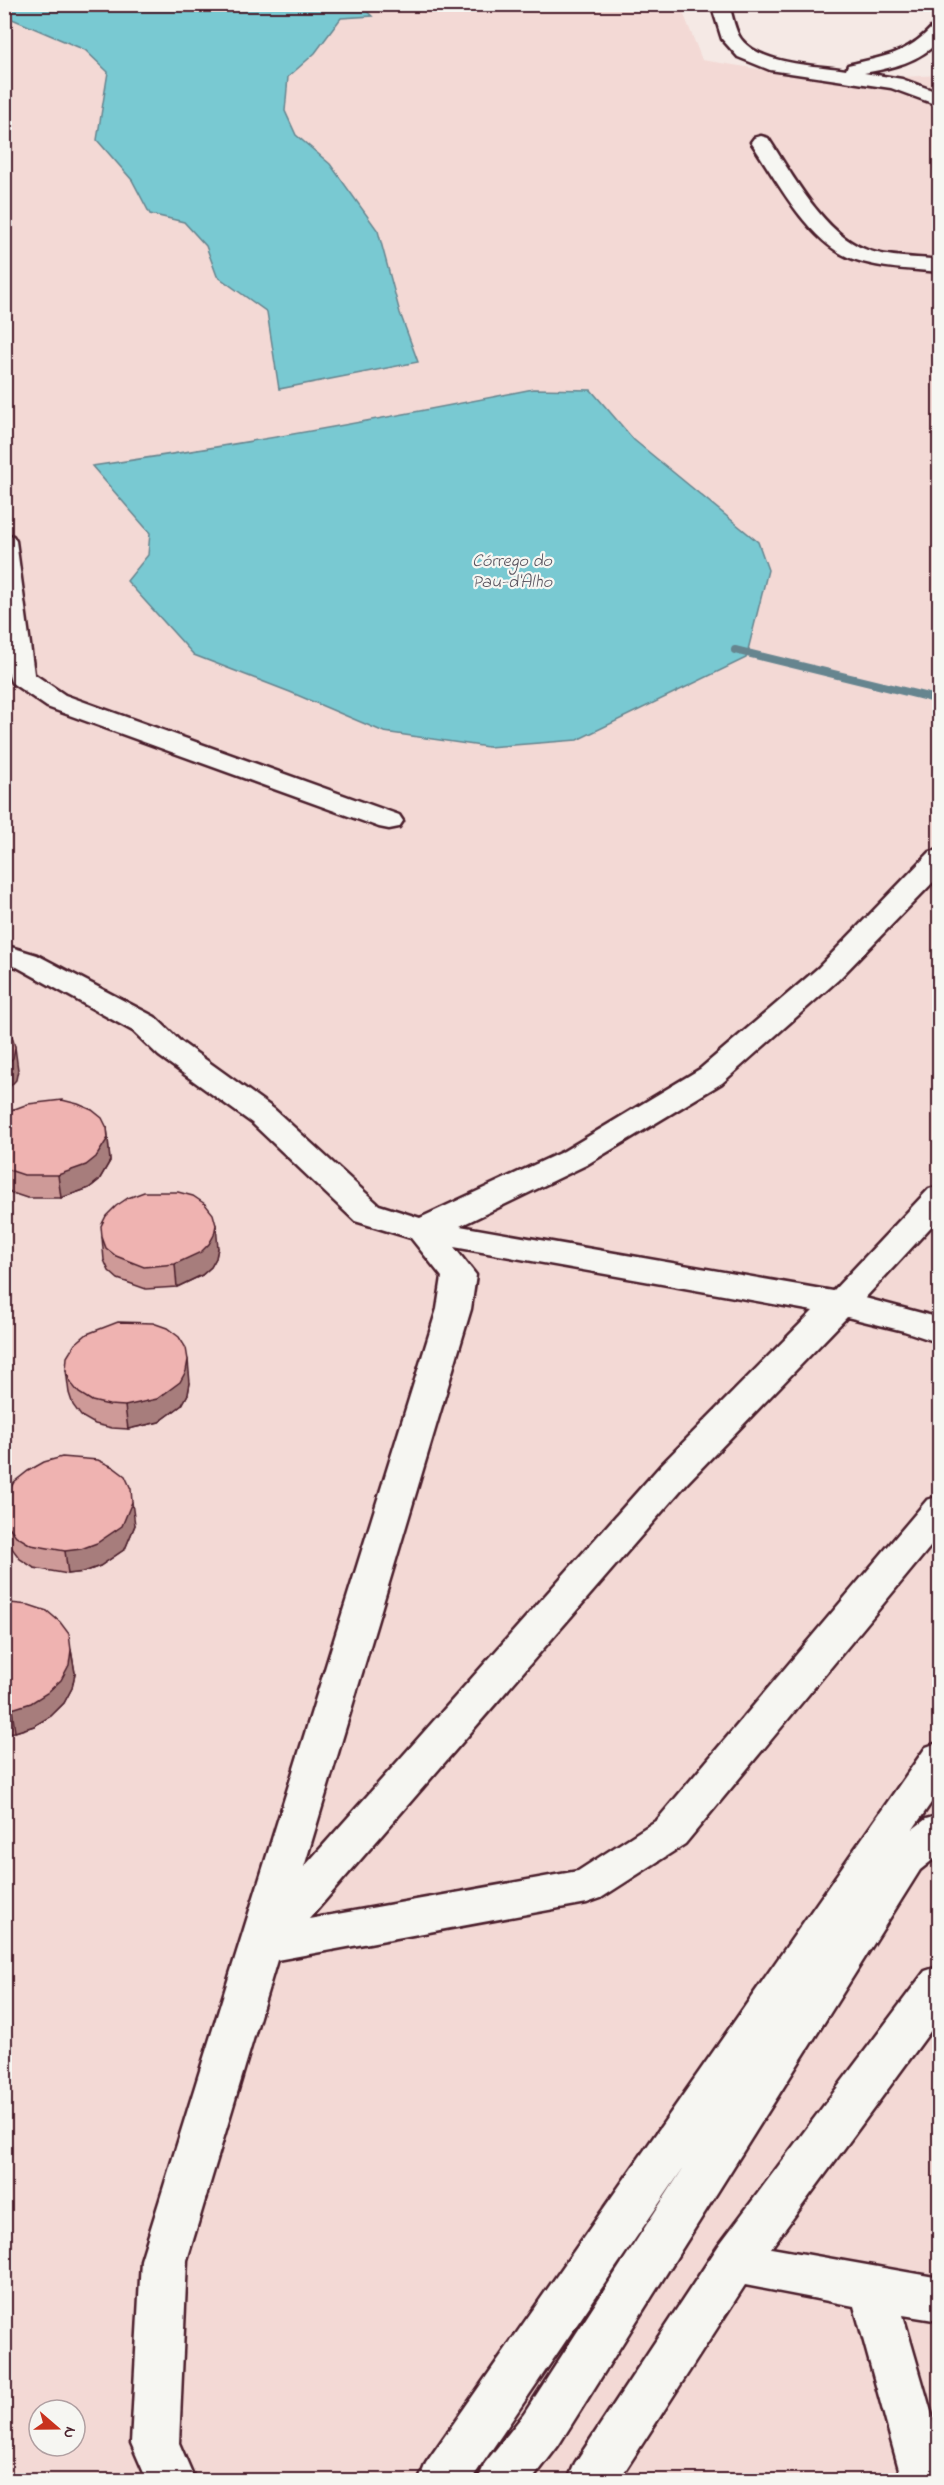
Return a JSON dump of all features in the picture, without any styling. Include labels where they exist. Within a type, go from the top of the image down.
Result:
[{"type":"main road","points":[[720,4],[731,39],[744,53],[770,64],[895,83],[939,100]]},
{"type":"main road","points":[[827,73],[905,58],[926,45],[939,29]]},
{"type":"main road","points":[[761,142],[825,233],[848,250],[882,259],[939,266]]},
{"type":"main road","points":[[4,541],[21,677],[56,701],[389,821]]},
{"type":"main road","points":[[423,1230],[575,1158],[711,1076],[828,974],[939,858]]},
{"type":"main road","points":[[4,954],[27,961],[144,1024],[170,1049],[263,1116],[367,1213],[423,1230],[840,1304],[911,1321],[939,1331]]},
{"type":"main road","points":[[260,1945],[674,1474],[840,1304],[939,1197]]},
{"type":"main road","points":[[171,2481],[155,2443],[164,2260],[454,1309],[459,1275],[423,1230]]},
{"type":"main road","points":[[260,1945],[587,1886],[671,1832],[939,1509]]},
{"type":"main road","points":[[443,2481],[939,1758]]},
{"type":"main road","points":[[502,2481],[541,2430],[906,1858],[939,1831]]},
{"type":"main road","points":[[602,2476],[735,2260],[939,1984]]},
{"type":"main road","points":[[735,2260],[752,2266],[939,2300]]},
{"type":"main road","points":[[872,2288],[926,2481]]},
{"type":"shaded area","points":[[5,5],[680,5],[702,60],[833,81],[939,75],[939,2480],[5,2480]]},
{"type":"water","points":[[4,5],[360,5],[372,16],[341,18],[315,53],[288,77],[285,111],[296,135],[330,164],[378,231],[400,313],[418,362],[279,389],[267,312],[217,276],[206,246],[184,222],[150,214],[132,180],[97,140],[108,72],[85,50],[5,16]]},
{"type":"water","name":"Córrego do Pau-d'Alho","points":[[533,389],[591,390],[634,440],[758,542],[768,570],[746,658],[577,740],[488,747],[384,732],[194,655],[127,581],[148,555],[150,533],[92,466],[313,430]]},
{"type":"building","points":[[4,1027],[12,1036],[15,1047],[13,1058],[4,1067]]},
{"type":"building","points":[[62,1100],[92,1110],[102,1118],[107,1128],[108,1138],[96,1157],[86,1165],[58,1175],[24,1175],[4,1167],[4,1116],[28,1104]]},
{"type":"building","points":[[144,1192],[178,1192],[193,1196],[205,1204],[213,1214],[216,1225],[209,1244],[201,1252],[175,1264],[144,1267],[116,1256],[106,1248],[101,1226],[106,1216],[128,1198]]},
{"type":"building","points":[[118,1322],[153,1323],[167,1328],[179,1337],[186,1348],[188,1360],[186,1371],[180,1382],[157,1399],[125,1406],[109,1405],[92,1401],[79,1393],[70,1382],[66,1370],[67,1357],[75,1344],[87,1334]]},
{"type":"building","points":[[62,1457],[98,1460],[113,1467],[125,1476],[131,1489],[132,1502],[122,1526],[97,1543],[81,1549],[65,1551],[31,1545],[16,1536],[7,1524],[4,1513],[6,1495],[14,1482],[44,1462]]},
{"type":"building","points":[[4,1603],[29,1605],[47,1611],[69,1634],[71,1650],[69,1665],[61,1680],[47,1693],[31,1703],[4,1710]]},
{"type":"waterway","points":[[735,650],[940,700]]}]
